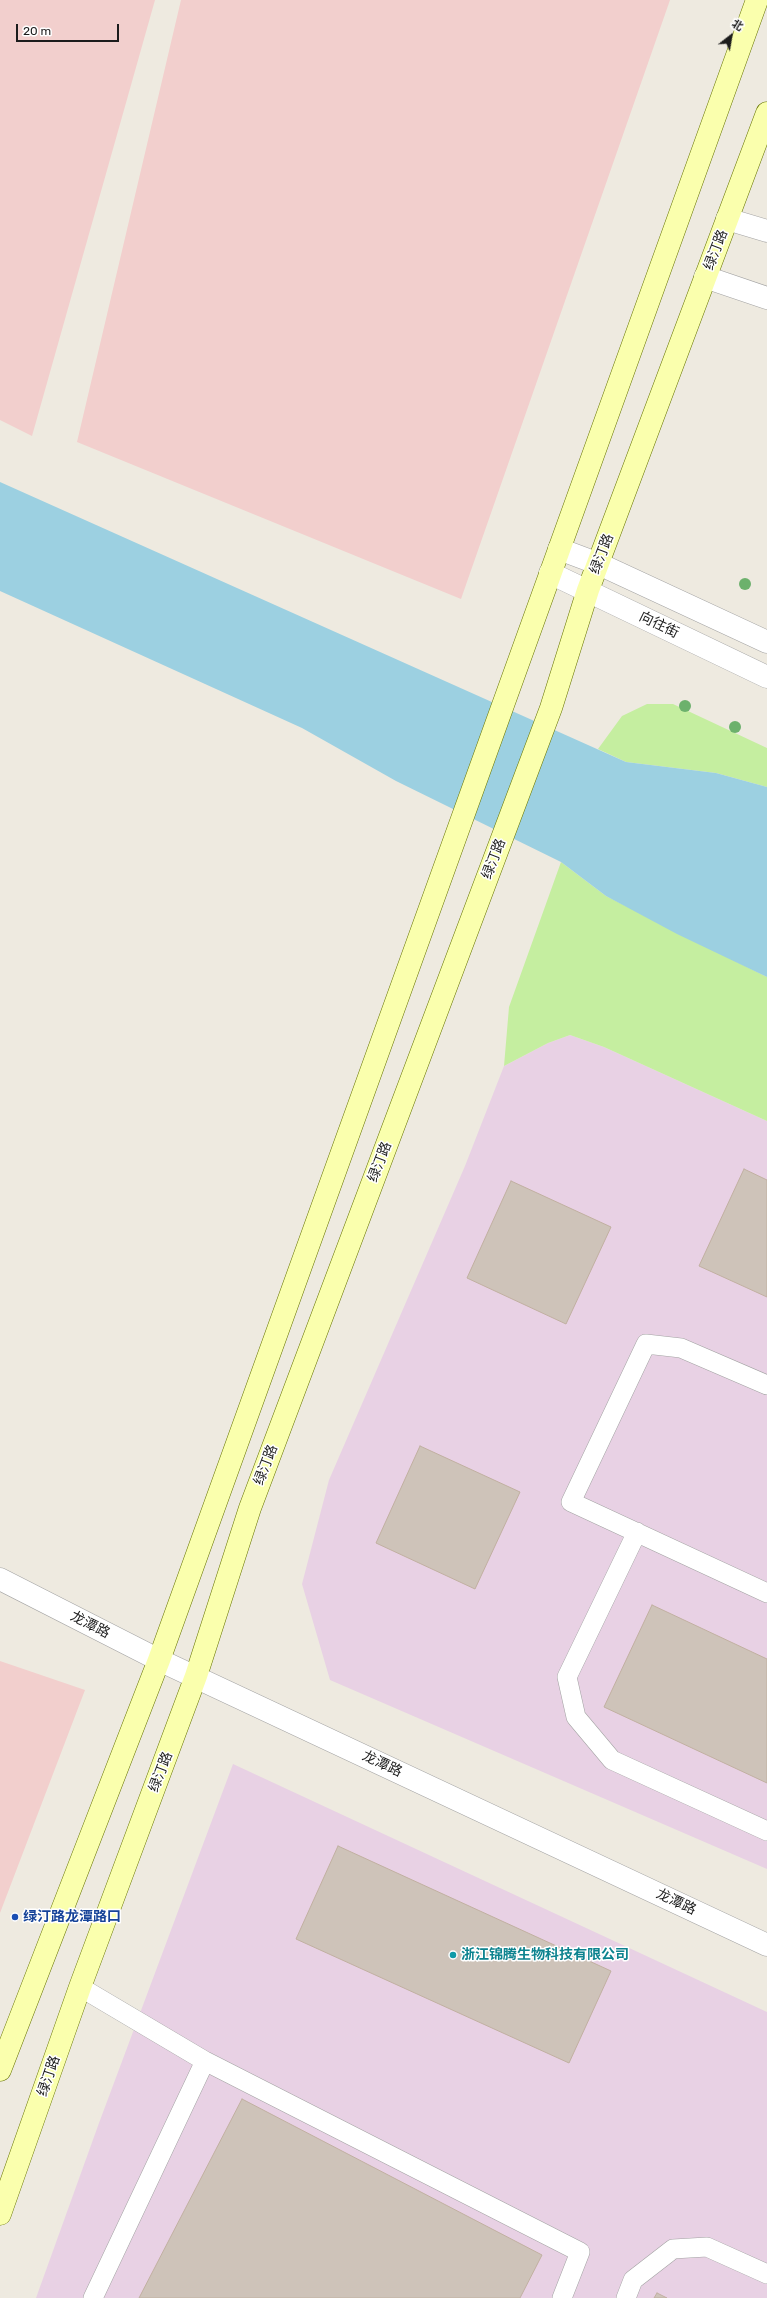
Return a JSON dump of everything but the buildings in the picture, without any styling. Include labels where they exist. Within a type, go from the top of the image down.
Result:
[{"type":"main road","points":[[0,2070],[159,1660],[757,0]]},
{"type":"main road","name":"绿汀路","points":[[0,2214],[80,1987],[196,1676],[250,1508],[551,708],[588,590],[767,113]]},
{"type":"street","points":[[727,219],[767,231]]},
{"type":"street","points":[[705,278],[767,298]]},
{"type":"street","points":[[559,549],[599,564],[767,642]]},
{"type":"street","name":"向往街","points":[[550,574],[588,590],[767,677]]},
{"type":"street","name":"龙潭路","points":[[0,1579],[159,1660],[196,1676],[767,1945]]},
{"type":"lane","points":[[767,1385],[682,1348],[646,1344],[571,1502],[767,1593]]},
{"type":"lane","points":[[637,1532],[567,1677],[576,1717],[612,1760],[767,1831]]},
{"type":"lane","points":[[80,1987],[205,2061],[580,2252],[562,2298]]},
{"type":"lane","points":[[93,2298],[205,2061]]},
{"type":"lane","points":[[626,2298],[634,2280],[673,2249],[707,2247],[767,2274]]},
{"type":"shaded area","points":[[0,0],[155,0],[32,436],[0,420]]},
{"type":"shaded area","points":[[181,0],[670,0],[461,599],[77,442]]},
{"type":"shaded area","points":[[570,1035],[604,1047],[767,1121],[767,1869],[330,1680],[302,1584],[329,1480],[465,1166],[504,1066],[548,1043]]},
{"type":"shaded area","points":[[0,1661],[85,1690],[0,1913]]},
{"type":"shaded area","points":[[233,1764],[767,2012],[767,2298],[36,2298],[99,2123]]},
{"type":"green space","points":[[647,704],[673,704],[767,748],[767,787],[716,773],[626,762],[598,749],[622,716]]},
{"type":"green space","points":[[561,862],[606,896],[767,977],[767,1121],[604,1047],[570,1035],[548,1043],[504,1066],[509,1007]]},
{"type":"water","points":[[0,482],[626,762],[716,773],[767,787],[767,977],[677,934],[606,896],[561,862],[396,781],[302,728],[0,591]]},
{"type":"place","name":"绿汀路龙潭路口","points":[[15,1917]]},
{"type":"place","name":"浙江锦腾生物科技有限公司","points":[[453,1955]]}]
